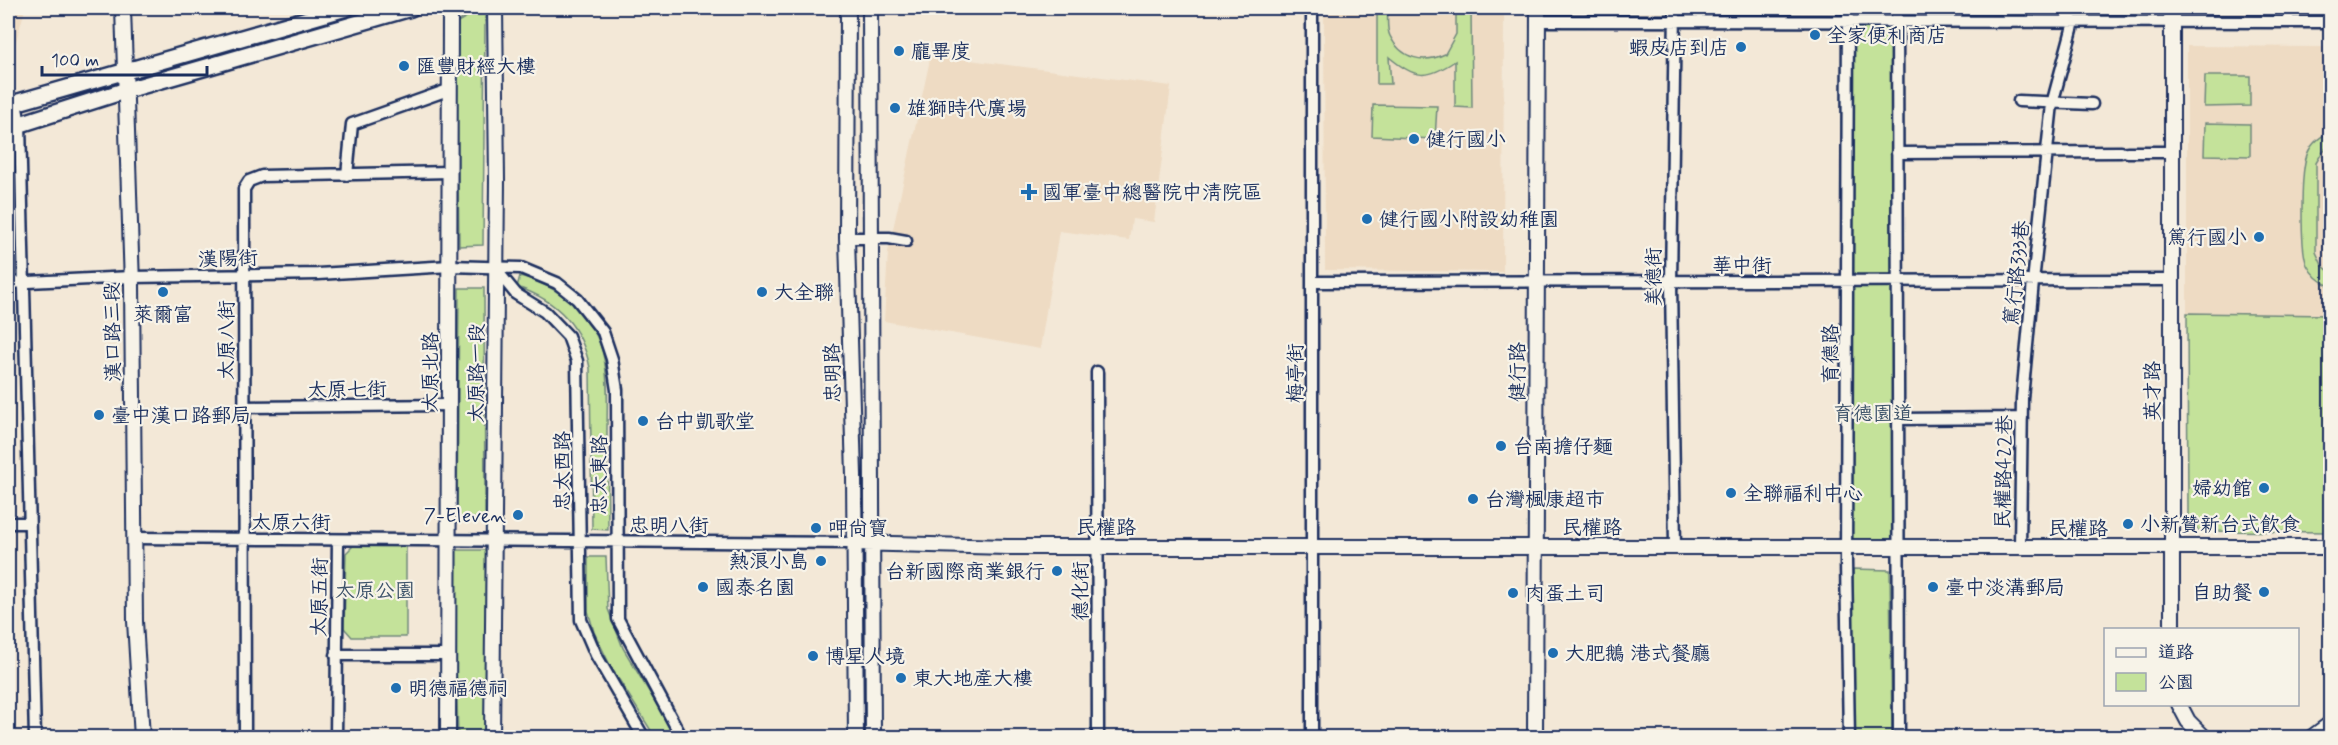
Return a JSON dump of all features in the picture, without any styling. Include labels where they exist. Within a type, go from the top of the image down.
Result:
[{"type":"main road","points":[[12,104],[346,8]]},
{"type":"main road","points":[[14,126],[127,90],[411,8]]},
{"type":"street","name":"漢口路三段","points":[[123,8],[131,277],[135,621],[142,738]]},
{"type":"street","name":"太原北路","points":[[448,738],[450,8]]},
{"type":"street","name":"太原路一段","points":[[492,738],[495,542],[494,267],[497,180],[495,8]]},
{"type":"street","name":"忠明路","points":[[848,8],[847,238],[854,543],[855,738]]},
{"type":"street","name":"忠明路","points":[[870,8],[869,239],[873,738]]},
{"type":"street","name":"梅亭街","points":[[1312,8],[1312,738]]},
{"type":"street","name":"美德街","points":[[1675,8],[1671,283],[1675,546]]},
{"type":"street","name":"育德路","points":[[1848,8],[1846,546],[1849,738]]},
{"type":"street","points":[[1897,8],[1899,738]]},
{"type":"street","points":[[2063,8],[2074,22]]},
{"type":"street","points":[[2288,8],[2288,22]]},
{"type":"street","points":[[1538,14],[1674,20],[1848,23],[2074,22],[2172,14],[2288,22],[2331,22]]},
{"type":"street","name":"健行路","points":[[1535,738],[1538,14]]},
{"type":"street","name":"英才路","points":[[2172,14],[2172,628]]},
{"type":"street","name":"篤行路333巷","points":[[2022,398],[2052,104],[2074,22]]},
{"type":"street","points":[[347,175],[352,124],[448,90]]},
{"type":"street","points":[[2019,101],[2092,104]]},
{"type":"street","points":[[12,104],[23,281],[35,738]]},
{"type":"street","points":[[1898,153],[2172,152]]},
{"type":"street","name":"太原八街","points":[[246,738],[244,189],[249,181],[262,176],[450,172]]},
{"type":"street","points":[[847,238],[906,241]]},
{"type":"street","points":[[450,266],[494,267]]},
{"type":"street","name":"漢陽街","points":[[8,283],[131,277],[199,278],[318,274],[450,266]]},
{"type":"street","name":"忠太西路","points":[[494,267],[516,294],[545,312],[568,336],[578,361],[581,620],[596,655],[644,738]]},
{"type":"street","name":"忠太東路","points":[[494,267],[521,268],[557,283],[577,299],[603,332],[612,359],[617,390],[618,619],[682,738]]},
{"type":"street","name":"華中街","points":[[1312,282],[1898,283],[2172,280]]},
{"type":"street","name":"德化街","points":[[1097,372],[1098,738]]},
{"type":"street","name":"民權路422巷","points":[[2020,547],[2022,398]]},
{"type":"street","name":"太原七街","points":[[244,407],[450,405]]},
{"type":"street","points":[[1898,419],[2022,418]]},
{"type":"street","points":[[8,523],[28,523]]},
{"type":"street","name":"太原六街","points":[[134,538],[448,540]]},
{"type":"street","name":"太原五街","points":[[336,738],[338,540]]},
{"type":"street","name":"忠明八街","points":[[448,540],[579,543],[854,543]]},
{"type":"street","name":"民權路","points":[[854,543],[1098,547],[2331,547]]},
{"type":"street","name":"太原五街","points":[[336,655],[449,655]]},
{"type":"street","points":[[2180,706],[2188,721],[2205,738]]},
{"type":"street","points":[[2311,738],[2331,724]]},
{"type":"shaded area","points":[[8,8],[24,8],[12,55],[8,54]]},
{"type":"shaded area","name":"健行國小","points":[[1324,8],[1504,8],[1503,272],[1325,270]]},
{"type":"shaded area","name":"篤行國小","points":[[2187,46],[2330,47],[2330,315],[2187,313]]},
{"type":"shaded area","name":"國軍臺中總醫院中清院區","points":[[931,55],[1171,86],[1154,222],[1132,219],[1129,240],[1059,231],[1040,349],[884,321],[888,252]]},
{"type":"green space","points":[[482,8],[488,8],[485,22],[483,245],[459,246],[456,23]]},
{"type":"green space","points":[[1377,8],[1388,8],[1390,36],[1400,50],[1414,57],[1429,59],[1445,54],[1456,34],[1456,8],[1471,8],[1472,108],[1455,107],[1455,61],[1437,71],[1421,74],[1406,70],[1389,57],[1391,84],[1377,84]]},
{"type":"green space","points":[[1852,27],[1894,27],[1894,276],[1852,277]]},
{"type":"green space","points":[[2205,76],[2250,76],[2250,106],[2204,107]]},
{"type":"green space","points":[[1373,105],[1437,106],[1435,139],[1372,136]]},
{"type":"green space","points":[[2205,123],[2250,124],[2250,156],[2204,155]]},
{"type":"green space","points":[[2330,132],[2330,145],[2323,151],[2316,163],[2316,252],[2322,265],[2330,272],[2330,286],[2317,278],[2307,265],[2303,244],[2302,212],[2304,167],[2307,154],[2315,142]]},
{"type":"green space","points":[[520,276],[549,287],[574,305],[593,329],[600,343],[606,368],[607,386],[608,530],[592,529],[590,368],[586,353],[574,328],[556,308],[544,299],[517,287]]},
{"type":"green space","name":"育德園道","points":[[1852,286],[1894,286],[1895,542],[1852,541]]},
{"type":"green space","points":[[459,288],[484,288],[485,518],[457,519]]},
{"type":"green space","points":[[2187,313],[2330,315],[2330,532],[2199,531],[2188,519]]},
{"type":"green space","name":"太原公園","points":[[406,544],[406,637],[352,637],[344,628],[346,553],[354,545]]},
{"type":"green space","points":[[453,550],[488,550],[487,737],[458,737]]},
{"type":"green space","points":[[588,557],[606,557],[608,609],[623,648],[676,737],[655,737],[611,667],[594,632],[588,611]]},
{"type":"green space","points":[[1853,569],[1890,570],[1892,737],[1852,738]]},
{"type":"place","name":"全家便利商店","points":[[1815,35]]},
{"type":"place","name":"蝦皮店到店","points":[[1741,47]]},
{"type":"place","name":"龐畢度","points":[[899,51]]},
{"type":"place","name":"匯豐財經大樓","points":[[404,66]]},
{"type":"place","name":"雄獅時代廣場","points":[[895,108]]},
{"type":"place","name":"健行國小","points":[[1414,139]]},
{"type":"place","name":"國軍臺中總醫院中清院區","points":[[1029,192]]},
{"type":"place","name":"健行國小附設幼稚園","points":[[1367,219]]},
{"type":"place","name":"篤行國小","points":[[2259,237]]},
{"type":"place","name":"萊爾富","points":[[163,292]]},
{"type":"place","name":"大全聯","points":[[762,292]]},
{"type":"place","name":"臺中漢口路郵局","points":[[99,415]]},
{"type":"place","name":"台中凱歌堂","points":[[643,421]]},
{"type":"place","name":"台南擔仔麵","points":[[1501,446]]},
{"type":"place","name":"婦幼館","points":[[2264,488]]},
{"type":"place","name":"全聯福利中心","points":[[1731,493]]},
{"type":"place","name":"台灣楓康超市","points":[[1473,499]]},
{"type":"place","name":"7-Eleven","points":[[518,515]]},
{"type":"place","name":"小新贊新台式飲食","points":[[2128,524]]},
{"type":"place","name":"呷尚寶","points":[[816,528]]},
{"type":"place","name":"熱浪小島","points":[[821,561]]},
{"type":"place","name":"台新國際商業銀行","points":[[1057,571]]},
{"type":"place","name":"國泰名園","points":[[703,587]]},
{"type":"place","name":"臺中淡溝郵局","points":[[1933,587]]},
{"type":"place","name":"自助餐","points":[[2264,592]]},
{"type":"place","name":"肉蛋土司","points":[[1513,593]]},
{"type":"place","name":"大肥鵝 港式餐廳","points":[[1553,653]]},
{"type":"place","name":"博星人境","points":[[813,656]]},
{"type":"place","name":"東大地產大樓","points":[[901,678]]},
{"type":"place","name":"明德福德祠","points":[[396,688]]}]
